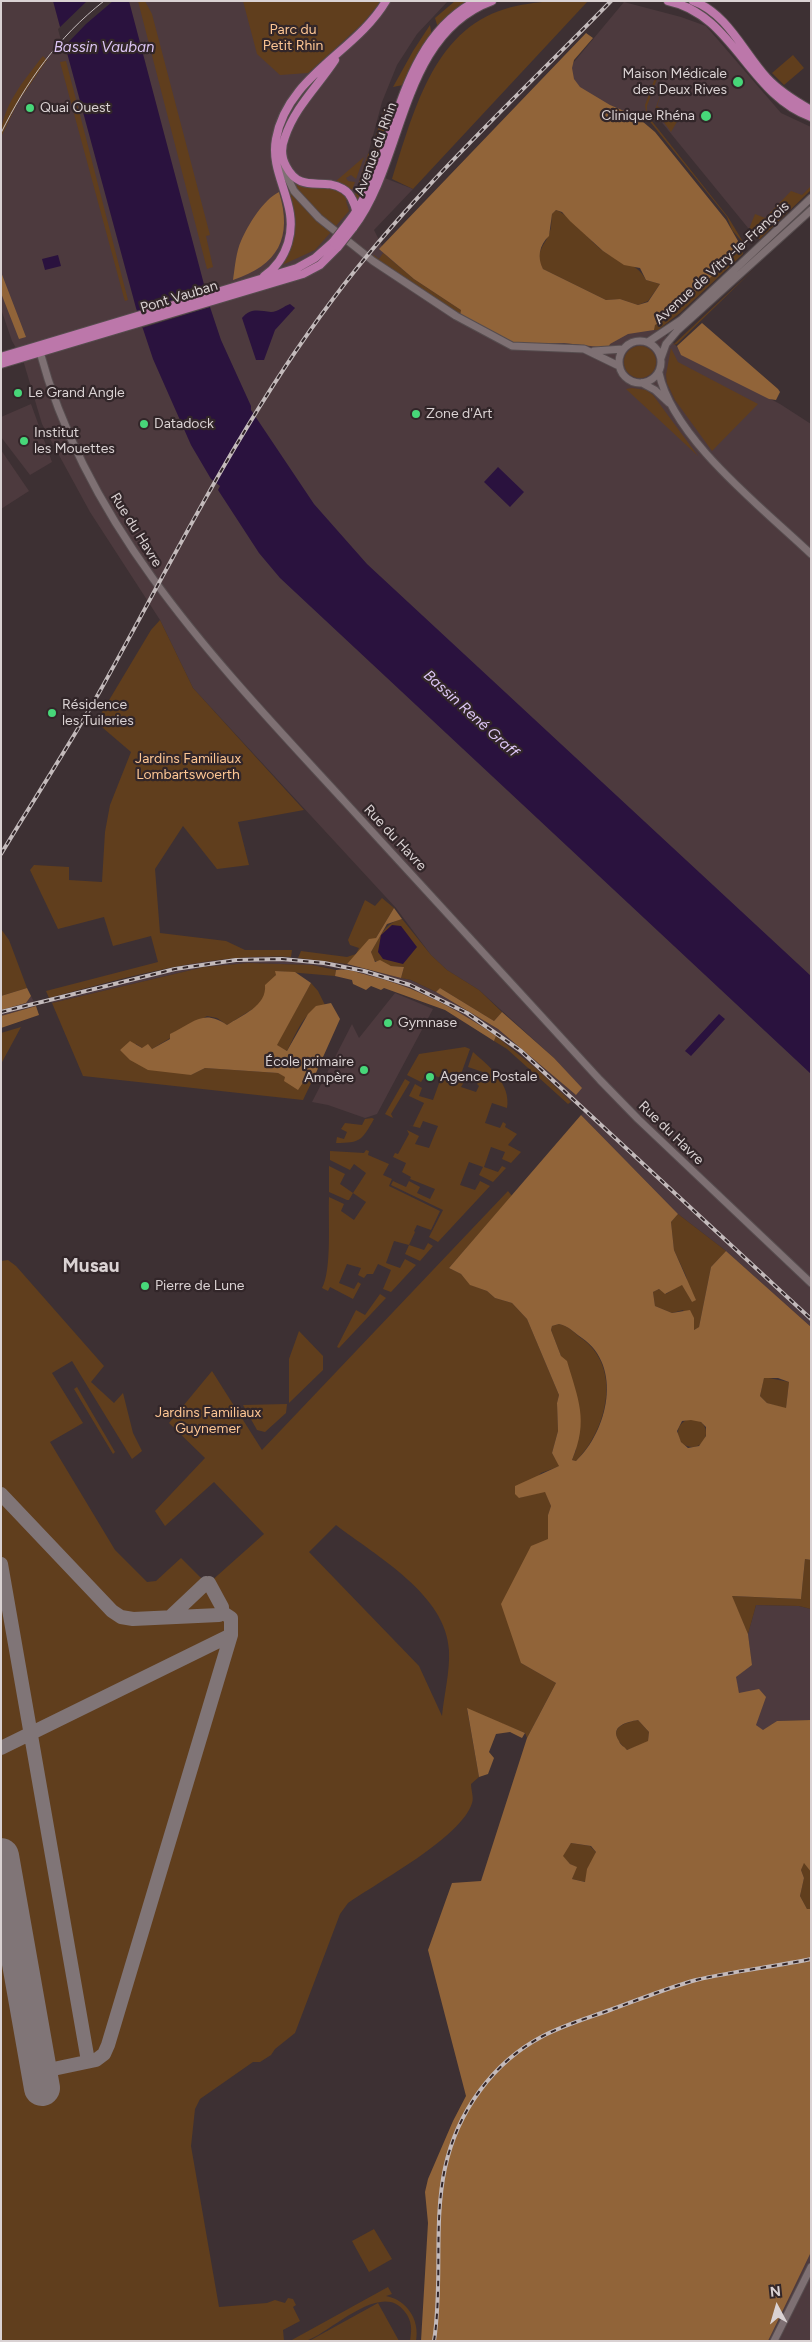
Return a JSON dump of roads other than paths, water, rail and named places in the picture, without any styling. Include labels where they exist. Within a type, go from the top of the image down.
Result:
[{"type":"main road","points":[[386,1],[375,16],[341,51],[312,76],[298,92],[279,130],[278,149],[288,180],[310,210],[354,246],[422,295],[505,344],[521,347],[565,346],[592,350],[623,349],[635,341],[648,342],[657,348],[661,358],[659,373],[671,405]]},
{"type":"main road","name":"Avenue du Rhin","points":[[235,290],[284,280],[312,270],[326,260],[350,226],[368,191],[400,100],[426,51],[436,35],[454,17],[476,1]]},
{"type":"main road","name":"Avenue du Rhin","points":[[350,226],[358,221],[371,199],[407,102],[432,52],[459,21],[492,1]]},
{"type":"main road","points":[[668,1],[684,5],[704,16],[770,92],[792,108],[810,115]]},
{"type":"main road","points":[[693,1],[714,13],[767,78],[810,115]]},
{"type":"main road","points":[[261,279],[276,266],[284,255],[289,240],[292,217],[288,180],[284,172]]},
{"type":"main road","points":[[288,180],[341,187],[351,197],[357,212],[358,221]]},
{"type":"main road","name":"Avenue de Vitry-le-François","points":[[648,342],[677,323],[811,198]]},
{"type":"main road","name":"Avenue de Vitry-le-François","points":[[661,358],[666,344],[677,331],[811,210]]},
{"type":"main road","name":"Avenue du Rhin","points":[[235,290],[307,263],[336,245]]},
{"type":"main road","name":"Pont Vauban","points":[[129,322],[235,290]]},
{"type":"main road","points":[[1,364],[129,322]]},
{"type":"main road","points":[[1,357],[129,322]]},
{"type":"main road","points":[[619,366],[623,349]]},
{"type":"main road","points":[[592,350],[619,366],[627,379],[642,383],[654,390],[671,405],[704,452],[811,554]]},
{"type":"main road","name":"Rue du Havre","points":[[40,352],[74,446],[122,537],[164,595],[222,666],[606,1086],[638,1119],[811,1283]]},
{"type":"main road","points":[[642,383],[652,380],[659,373]]},
{"type":"main road","points":[[774,2341],[811,2267]]},
{"type":"water","points":[[53,1],[129,1],[210,307],[221,340],[251,406],[251,410],[314,504],[367,564],[811,976],[811,1074],[280,578],[259,553],[218,490],[220,486],[211,479],[191,445],[153,359],[136,308]]},
{"type":"water","points":[[58,255],[61,266],[45,270],[42,259]]},
{"type":"water","points":[[290,304],[295,308],[275,330],[264,360],[256,360],[242,318],[252,311],[274,312]]},
{"type":"water","points":[[498,467],[524,492],[510,507],[484,482]]},
{"type":"water","points":[[392,925],[401,926],[417,947],[403,964],[383,959],[378,952],[381,935]]},
{"type":"water","points":[[719,1014],[725,1019],[691,1056],[685,1051]]},
{"type":"tram line","points":[[1,133],[21,96],[45,61],[72,30],[104,1]]},
{"type":"tram line","points":[[729,1],[765,1]]},
{"type":"railway","points":[[1,854],[88,712],[238,442],[300,345],[364,259],[397,221],[467,146],[611,1]]},
{"type":"railway","points":[[1,1012],[175,969],[236,960],[282,959],[324,963],[364,971],[410,985],[467,1013],[521,1051],[811,1319]]},
{"type":"railway","points":[[434,2341],[438,2298],[439,2211],[445,2168],[458,2127],[468,2108],[493,2074],[525,2047],[551,2032],[663,1990],[696,1980],[811,1959]]},
{"type":"place","name":"Maison Médicale des Deux Rives","points":[[738,82]]},
{"type":"place","name":"Quai Ouest","points":[[30,108]]},
{"type":"place","name":"Clinique Rhéna","points":[[706,116]]},
{"type":"place","name":"Le Grand Angle","points":[[18,393]]},
{"type":"place","name":"Zone d'Art","points":[[416,414]]},
{"type":"place","name":"Datadock","points":[[144,424]]},
{"type":"place","name":"Institut les Mouettes","points":[[24,441]]},
{"type":"place","name":"Résidence les Tuileries","points":[[52,713]]},
{"type":"place","name":"Gymnase","points":[[388,1023]]},
{"type":"place","name":"École primaire Ampère","points":[[364,1070]]},
{"type":"place","name":"Agence Postale","points":[[430,1077]]},
{"type":"place","name":"Pierre de Lune","points":[[145,1286]]},
{"type":"district","name":"Musau","points":[[91,1266]]},
{"type":"park label","name":"Parc du Petit Rhin","points":[[293,38]]},
{"type":"park label","name":"Jardins Familiaux Lombartswoerth","points":[[188,768]]},
{"type":"park label","name":"Jardins Familiaux Guynemer","points":[[208,1422]]},
{"type":"water label","name":"Bassin Vauban","points":[[104,48]]},
{"type":"water label","name":"Bassin René Graff","points":[[471,714]]}]
